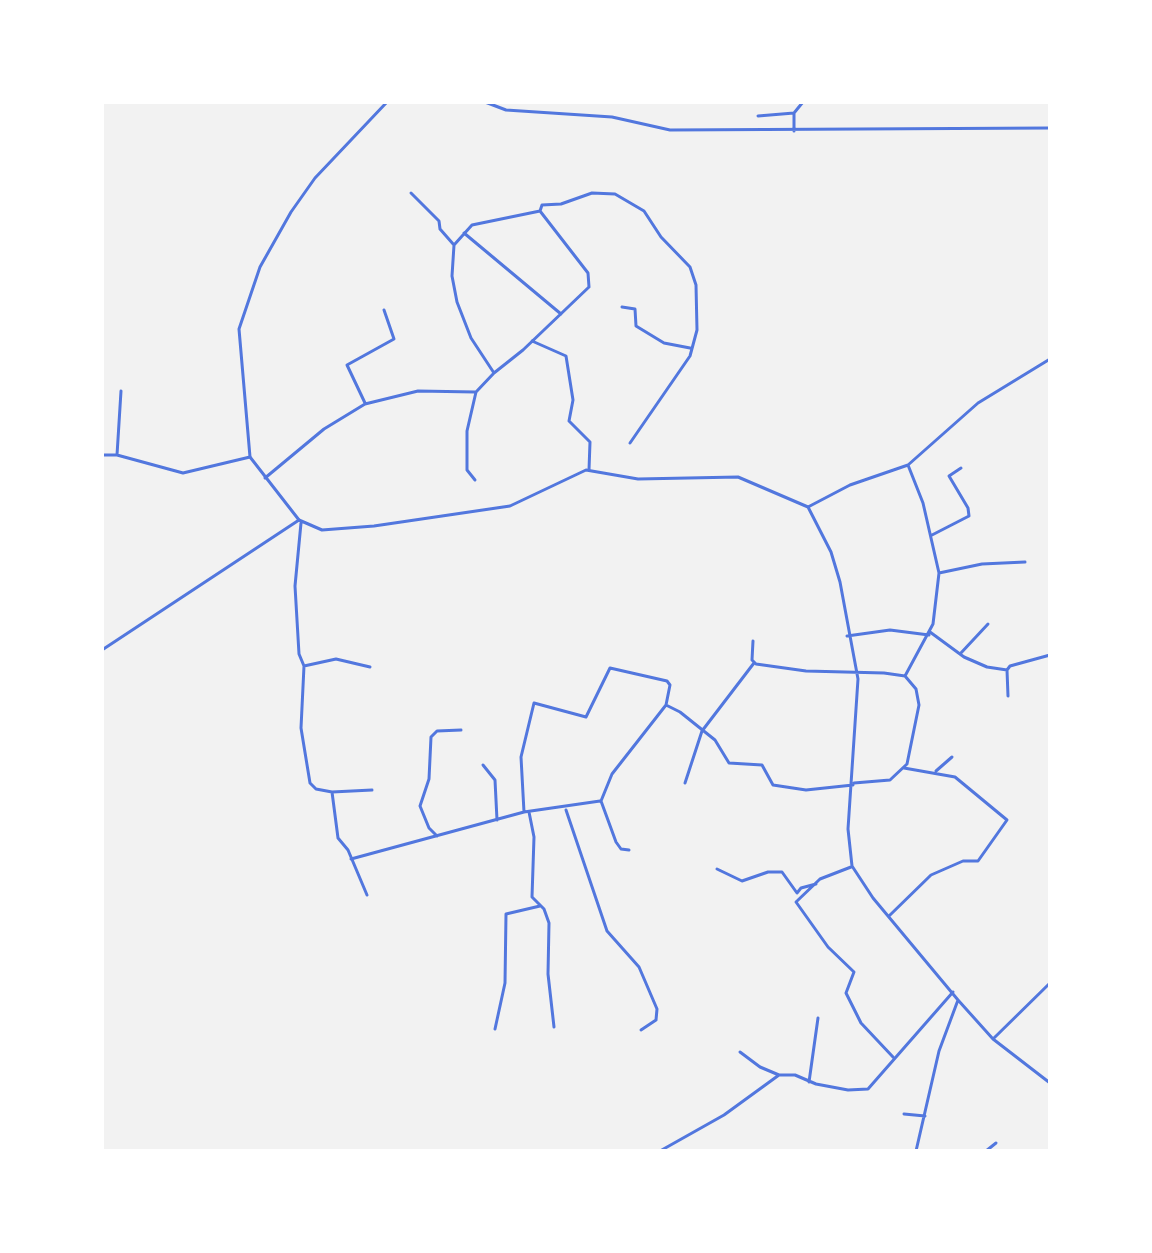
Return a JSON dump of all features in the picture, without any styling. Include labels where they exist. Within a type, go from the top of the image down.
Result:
[{"type":"street","points":[[485,102],[506,110],[612,117],[659,129],[1050,128]]},
{"type":"street","points":[[794,131],[794,113],[803,102]]},
{"type":"street","points":[[385,103],[315,178],[291,212],[251,288],[239,329],[250,457],[300,522],[322,530],[374,526],[510,506],[570,475],[589,470],[638,479],[738,477],[808,507],[831,552],[840,582],[847,636],[857,670],[854,784],[848,829],[852,866],[889,916],[993,1039],[1050,1083]]},
{"type":"street","points":[[758,116],[794,113]]},
{"type":"street","points":[[411,193],[439,221],[440,229],[454,245]]},
{"type":"street","points":[[540,211],[542,205],[561,204],[592,193],[610,193],[644,211],[661,237],[690,267],[695,277],[697,330],[690,356],[630,443]]},
{"type":"street","points":[[494,373],[460,314],[452,276],[454,245],[472,225],[540,211]]},
{"type":"street","points":[[475,480],[467,470],[466,446],[476,392],[585,293],[590,282],[588,273],[540,211]]},
{"type":"street","points":[[464,233],[561,314]]},
{"type":"street","points":[[622,307],[635,309],[636,326],[661,341],[690,348]]},
{"type":"street","points":[[365,404],[347,365],[394,339],[384,310]]},
{"type":"street","points":[[532,341],[566,356],[573,400],[569,421],[590,442],[589,470]]},
{"type":"street","points":[[808,507],[850,485],[908,465],[978,403],[1050,359]]},
{"type":"street","points":[[117,455],[121,391]]},
{"type":"street","points":[[265,478],[324,429],[365,404],[418,391],[476,392]]},
{"type":"street","points":[[102,455],[117,455],[183,473],[250,457]]},
{"type":"street","points":[[905,676],[930,634],[939,573],[932,535],[908,465]]},
{"type":"street","points":[[932,535],[969,516],[968,508],[949,476],[961,468]]},
{"type":"street","points":[[102,650],[300,522]]},
{"type":"street","points":[[300,522],[295,586],[299,654],[304,666],[301,728],[309,776],[313,788],[332,792],[372,790]]},
{"type":"street","points":[[939,573],[982,564],[1025,562]]},
{"type":"street","points":[[960,654],[988,624]]},
{"type":"street","points":[[847,636],[890,630],[930,634],[987,667],[1007,670]]},
{"type":"street","points":[[685,783],[702,731],[754,663],[753,641]]},
{"type":"street","points":[[1007,670],[1010,666],[1050,655]]},
{"type":"street","points":[[304,666],[336,659],[370,667]]},
{"type":"street","points":[[666,705],[716,742],[729,763],[762,765],[773,785],[806,790],[890,780],[904,768],[913,742],[919,705],[916,689],[905,676],[857,670],[806,671],[754,663]]},
{"type":"street","points":[[554,1027],[548,974],[549,923],[532,897],[534,831],[526,812],[521,757],[534,703],[586,717],[610,668],[667,681],[670,685],[666,705],[631,745],[612,774],[601,801],[616,842],[621,849],[629,850]]},
{"type":"street","points":[[1007,670],[1010,678],[1008,696]]},
{"type":"street","points":[[437,836],[429,828],[420,806],[429,779],[431,737],[437,731],[461,730]]},
{"type":"street","points":[[936,771],[952,757]]},
{"type":"street","points":[[483,765],[495,780],[497,820]]},
{"type":"street","points":[[889,916],[931,875],[963,861],[978,861],[1007,821],[965,784],[936,771],[904,768]]},
{"type":"street","points":[[332,792],[338,838],[367,895]]},
{"type":"street","points":[[351,859],[526,812],[601,801]]},
{"type":"street","points":[[566,808],[607,931],[639,967],[657,1009],[656,1020],[641,1030]]},
{"type":"street","points":[[717,869],[742,881],[775,870],[782,872],[797,893],[801,888],[852,866]]},
{"type":"street","points":[[816,884],[796,902],[828,947],[854,972],[846,993],[861,1023],[893,1057]]},
{"type":"street","points":[[495,1029],[505,983],[506,914],[540,905]]},
{"type":"street","points":[[993,1039],[1050,983]]},
{"type":"street","points":[[740,1052],[755,1064],[779,1075],[795,1075],[809,1082],[848,1090],[866,1090],[893,1057],[955,995]]},
{"type":"street","points":[[924,1151],[916,1148],[955,995]]},
{"type":"street","points":[[809,1082],[818,1018]]},
{"type":"street","points":[[660,1151],[724,1115],[779,1075]]},
{"type":"street","points":[[904,1114],[925,1116]]},
{"type":"street","points":[[986,1151],[996,1143]]}]
